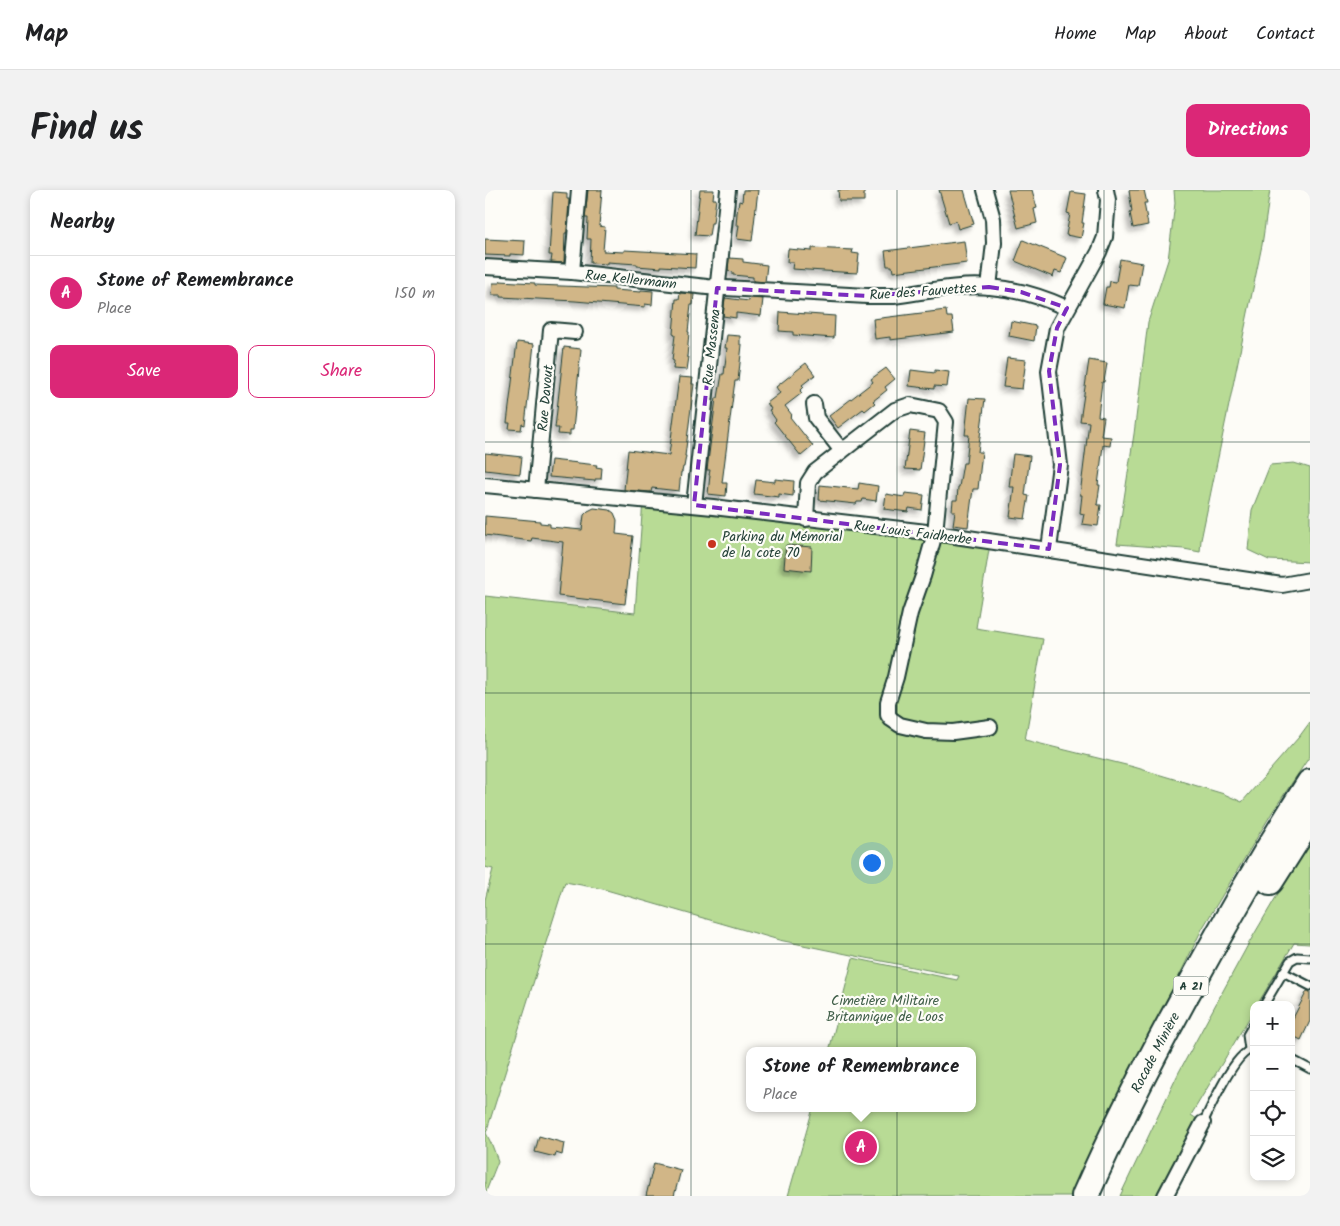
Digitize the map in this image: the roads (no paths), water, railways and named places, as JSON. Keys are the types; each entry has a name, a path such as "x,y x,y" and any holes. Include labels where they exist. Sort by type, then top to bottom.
{"highway":[{"name":"Rocade Minière","path":"1085,1196 1134,1093 1175,1014 1232,911 1310,782"},
{"name":"Rocade Minière","path":"1105,1196 1142,1115 1191,1020 1266,888 1310,818"}],"street":[{"path":"572,272 579,190"},
{"name":"Rue Massena","path":"694,505 728,190"},
{"path":"985,190 993,219 994,242 989,287"},
{"path":"1049,550 1059,465 1049,371 1057,328 1105,237 1108,200 1106,190"},
{"name":"Rue Kellermann","path":"485,266 572,272 717,288 777,291"},
{"name":"Rue des Fauvettes","path":"777,291 891,296 959,287 989,287 1021,292 1049,300 1067,308"},
{"name":"Rue Davout","path":"537,490 551,330 575,332"},
{"path":"814,404 816,418 842,451"},
{"path":"806,519 809,482 815,472 895,410 910,405 939,411 947,422 935,534 910,612 896,677 888,702 888,715 900,726 926,731 953,732 991,727"},
{"name":"Rue Louis Faidherbe","path":"485,485 694,505 935,534 1274,584 1310,580"},
{"path":"1165,1196 1203,1123"}],"lane":[{"path":"1266,1001 1290,961 1297,957 1310,958"},
{"path":"1283,972 1310,986"},
{"path":"1250,1030 1247,1035 1250,1043"},
{"path":"1203,1123 1219,1089 1239,1057 1250,1050"},
{"path":"1295,1061 1310,1069"}],"place":[{"name":"Parking du Mémorial de la cote 70","path":"712,544"},
{"name":"Stone of Remembrance","path":"861,1147"}],"park label":[{"name":"Cimetière Militaire Britannique de Loos","path":"885,1008"}]}
